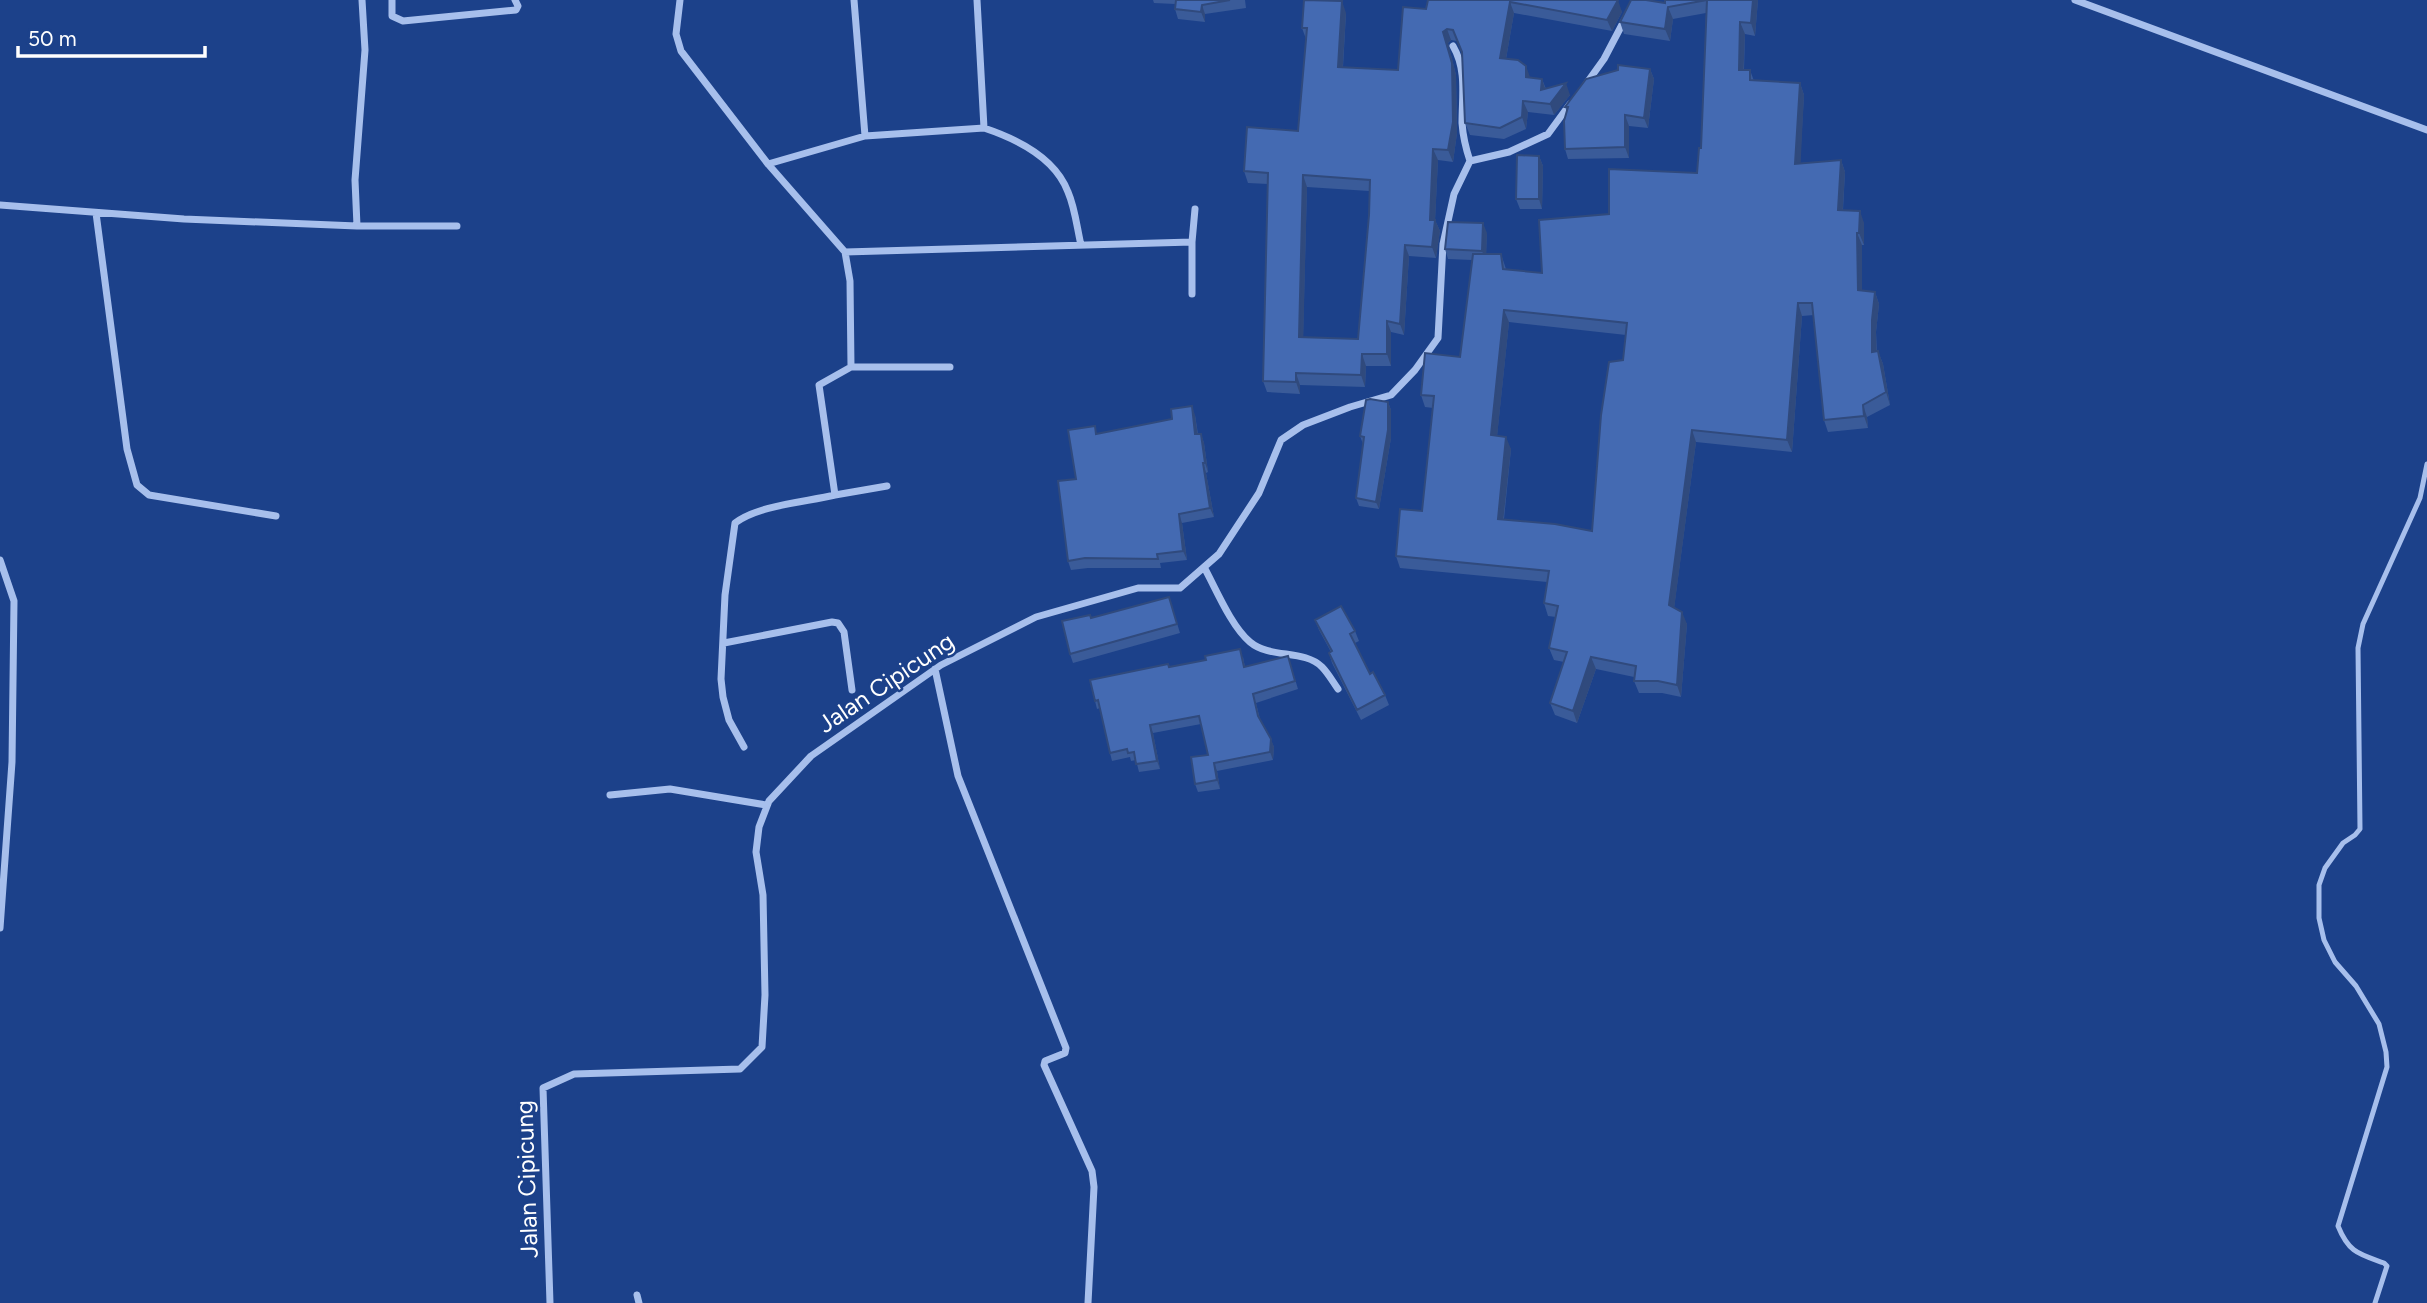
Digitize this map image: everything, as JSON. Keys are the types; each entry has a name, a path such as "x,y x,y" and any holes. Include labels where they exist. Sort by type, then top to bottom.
{"street":[{"path":"357,226 355,180 365,50 362,0"},
{"path":"392,0 392,16 402,21 516,10 518,6 515,0"},
{"path":"680,0 676,34 681,51 768,164 845,252 849,281 851,367"},
{"path":"854,0 865,136"},
{"path":"976,0 984,128"},
{"path":"2075,0 2427,130"},
{"path":"1580,91 1604,59 1629,12"},
{"path":"1453,46 1459,55 1463,74 1463,133 1470,161 1509,152 1548,134 1572,102"},
{"path":"768,164 865,136 984,128 1013,138 1056,169 1069,193 1081,245"},
{"name":"Jalan Cipicung","path":"550,1303 543,1088 574,1074 740,1069 762,1047 765,995 762,895 756,852 759,827 768,803 811,756 935,669 1036,617 1138,588 1180,588 1219,554 1259,493 1281,440 1303,425 1391,395 1415,370 1438,338 1443,244 1454,194 1470,161"},
{"path":"0,205 96,213 357,226 457,226"},
{"path":"1192,295 1195,209"},
{"path":"96,213 127,449 137,485 149,495 276,516"},
{"path":"845,252 1192,243"},
{"path":"835,495 819,385 851,367 950,367"},
{"path":"744,747 729,720 723,696 725,595 735,523 744,516 759,511 887,486"},
{"path":"0,560 14,601 12,762 0,928"},
{"path":"1204,567 1237,625 1250,642 1265,650 1309,660 1321,666 1338,690"},
{"path":"724,643 838,623 844,632 852,690"},
{"path":"935,669 958,776 1066,1048 1065,1053 1045,1061 1044,1065 1092,1171 1094,1187 1088,1303"},
{"path":"610,795 670,789 768,803"}],"lane":[{"path":"2375,1303 2386,1264 2352,1250 2344,1241 2338,1226 2387,1067 2386,1052 2379,1024 2356,986 2335,962 2324,940 2318,901 2319,885 2325,868 2343,843 2360,829 2358,648 2363,624 2420,498 2427,464"}],"building":[{"path":"1176,0 1230,0 1202,5 1201,12 1175,9"},
{"path":"1304,0 1342,1 1338,67 1398,70 1403,7 1426,9 1428,0 1618,0 1607,20 1510,2 1500,58 1518,60 1526,66 1526,77 1542,79 1541,90 1566,83 1550,104 1523,101 1522,117 1500,128 1465,123 1462,52 1453,30 1447,29 1443,32 1452,63 1453,122 1448,150 1433,149 1430,220 1435,220 1432,247 1405,245 1400,324 1387,321 1387,354 1362,354 1361,375 1296,373 1296,382 1263,381 1268,173 1244,171 1247,127 1298,131 1307,28 1302,28","holes":["1303,175 1370,180 1358,339 1299,337"]},
{"path":"1631,0 1665,3 1665,0 1707,0 1668,7 1665,29 1620,22"},
{"path":"1707,0 1753,0 1751,23 1740,22 1739,70 1750,70 1750,80 1800,83 1795,164 1841,160 1838,210 1860,211 1857,233 1858,290 1875,292 1872,352 1878,351 1886,392 1863,405 1864,416 1824,420 1812,303 1798,303 1787,440 1692,430 1669,605 1682,612 1677,685 1658,681 1634,681 1636,666 1591,657 1573,711 1550,703 1567,652 1549,648 1558,606 1544,603 1549,571 1396,556 1400,509 1422,511 1434,396 1421,395 1425,353 1460,357 1473,254 1501,254 1503,269 1542,273 1539,220 1609,214 1609,169 1697,173 1701,148","holes":["1504,310 1627,323 1623,360 1609,362 1601,415 1592,531 1555,524 1498,519 1506,437 1491,435"]},
{"path":"1618,65 1650,69 1644,118 1625,115 1625,147 1565,149 1564,121 1568,107 1565,107 1586,79 1618,70"},
{"path":"1517,155 1539,156 1539,199 1516,199"},
{"path":"1448,222 1483,223 1482,251 1445,249"},
{"path":"1366,400 1388,402 1388,430 1376,502 1356,498 1364,437 1360,436"},
{"path":"1192,406 1195,434 1201,434 1210,508 1179,514 1183,551 1157,554 1158,559 1085,558 1068,561 1058,481 1076,479 1068,430 1095,426 1096,434 1172,419 1171,409"},
{"path":"1169,597 1177,624 1070,654 1062,621 1090,615 1091,618"},
{"path":"1341,606 1355,631 1350,634 1370,674 1373,672 1385,695 1357,710 1329,653 1332,651 1315,620"},
{"path":"1240,649 1244,667 1288,656 1295,681 1253,694 1258,716 1271,739 1270,752 1214,763 1217,780 1195,784 1191,757 1208,755 1199,716 1150,725 1157,761 1136,764 1134,752 1128,753 1127,749 1110,753 1098,700 1095,701 1090,680 1168,664 1169,667 1206,660 1205,656"}]}
